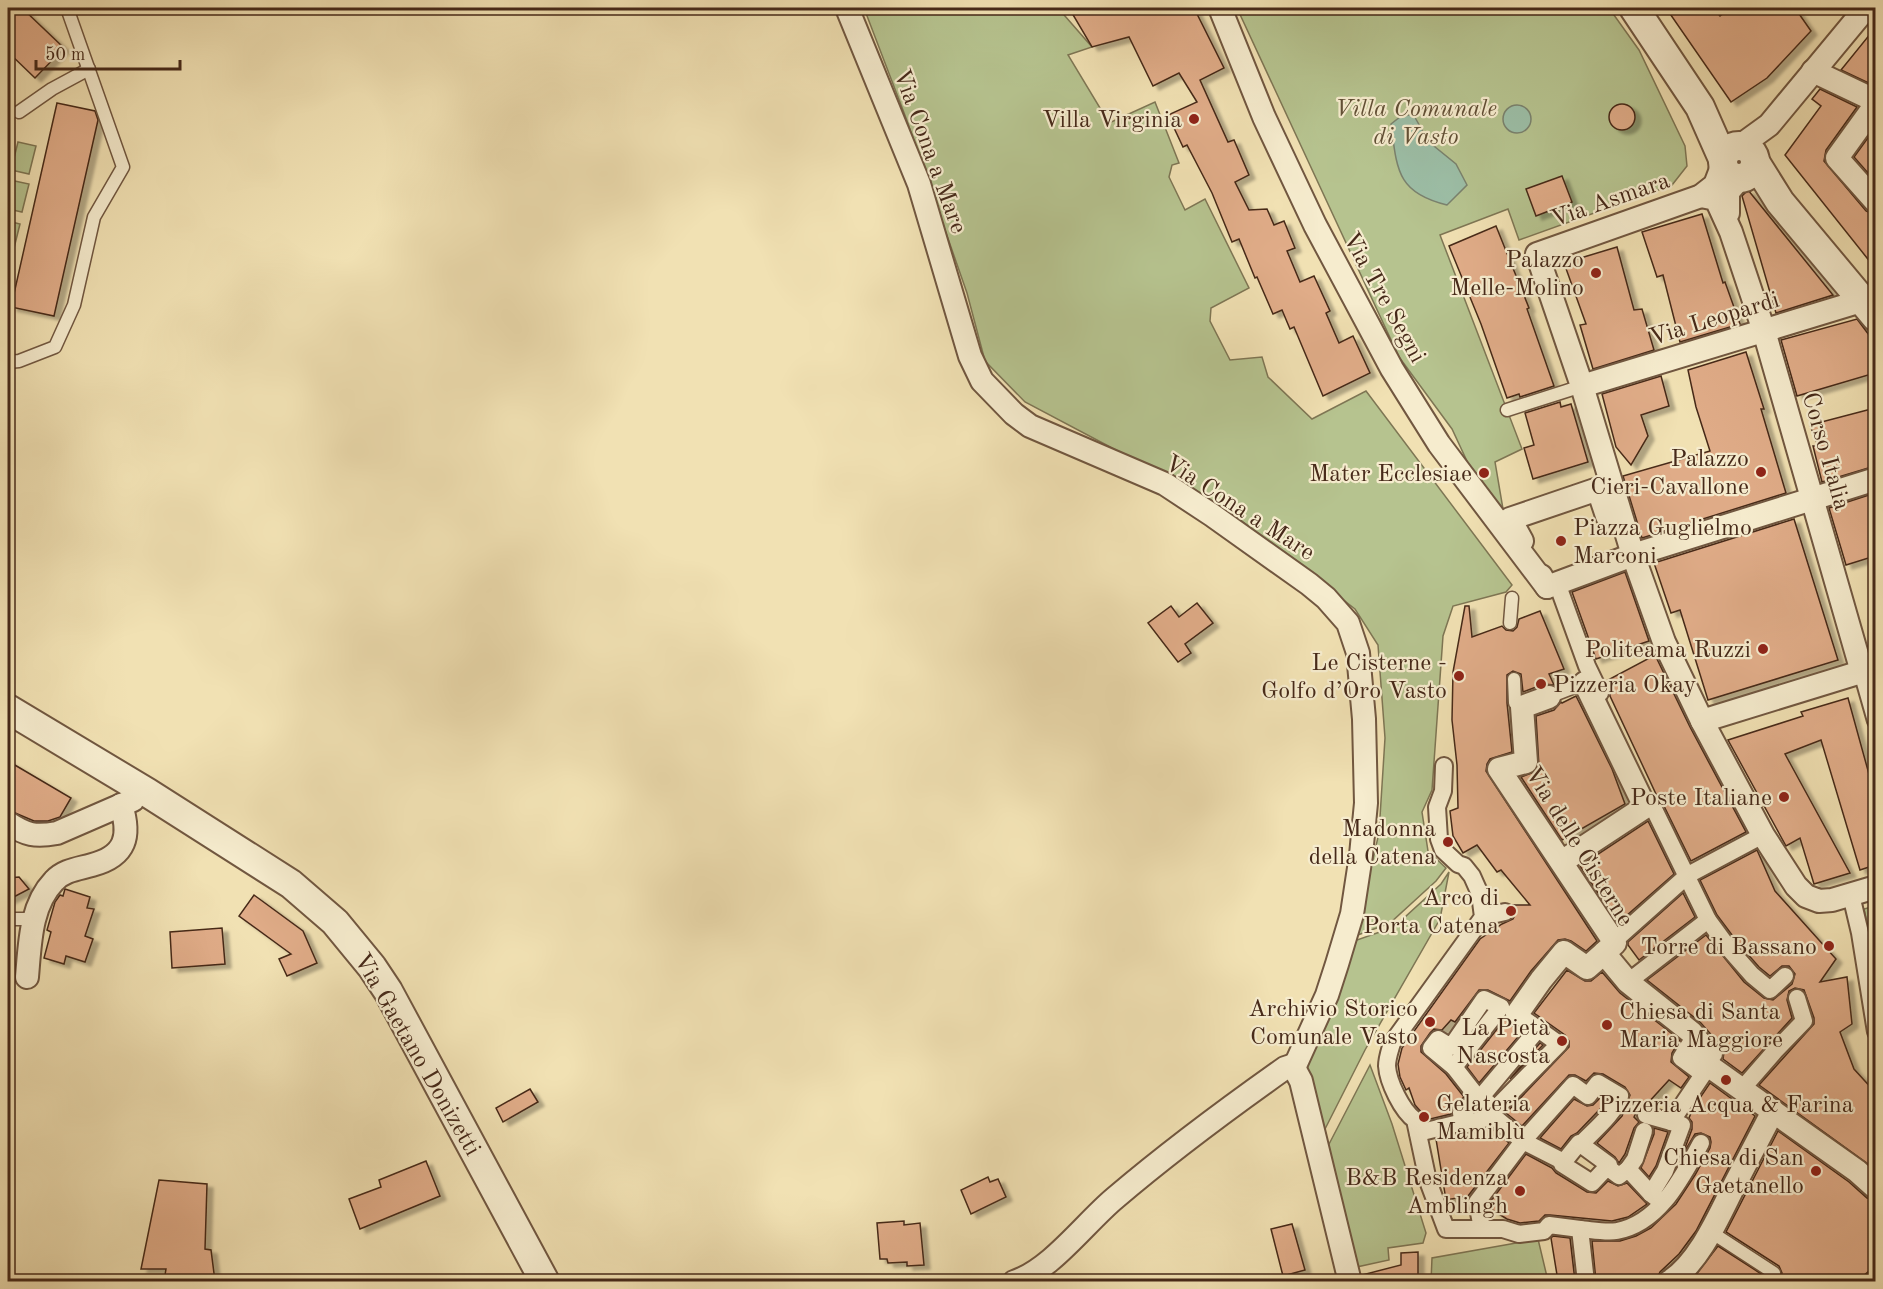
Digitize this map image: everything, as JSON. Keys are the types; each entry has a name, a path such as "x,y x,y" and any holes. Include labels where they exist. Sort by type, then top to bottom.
{"street":[{"name":"Via Cona a Mare","path":"847,8 919,184 961,330 982,381 1014,414 1030,426 1165,484 1212,515 1309,584 1326,598 1348,623 1358,653 1364,719 1366,803 1361,855 1352,914 1340,954 1327,995 1294,1068"},
{"name":"Via Tre Segni","path":"1220,8 1264,117 1314,225 1392,369 1439,444 1552,585"},
{"path":"1634,8 1700,107 1748,169 1868,309"},
{"path":"1724,208 1728,192 1748,169 1769,125 1866,8"},
{"path":"1813,71 1875,102 1837,158 1875,198"},
{"path":"1701,196 1715,185 1748,169"},
{"path":"1701,196 1716,199 1724,208"},
{"name":"Via Asmara","path":"1582,386 1537,254 1701,196"},
{"name":"Corso Italia","path":"1724,208 1764,331 1813,499 1869,670 1875,721"},
{"name":"Via Leopardi","path":"1582,386 1764,331 1868,309"},
{"path":"1582,386 1626,557"},
{"path":"1552,585 1626,557 1875,479"},
{"path":"1648,805 1552,585 1510,519 1598,489 1664,642 1702,721 1763,835 1796,886 1806,896 1819,901 1875,888"},
{"path":"1702,721 1869,670"},
{"path":"1585,683 1648,805 1688,875 1708,920 1752,975 1770,990 1785,976"},
{"path":"1522,707 1549,697"},
{"name":"Via delle Cisterne","path":"1522,707 1526,762 1499,769 1563,861 1628,982 1692,1033 1708,1064"},
{"name":"Via Gaetano Donizetti","path":"8,709 148,793 291,884 336,922 357,947 387,991 545,1281"},
{"path":"1444,766 1443,791 1437,807 1439,839 1443,850 1458,864 1464,866 1472,876 1480,894 1483,917"},
{"path":"8,823 31,836 45,836 57,833 148,793"},
{"path":"27,977 34,919 45,892 62,874 107,860 121,847 126,837 127,823 121,805"},
{"path":"1563,861 1648,805"},
{"path":"1454,1066 1541,980 1564,952 1587,968 1688,875 1763,835"},
{"path":"1851,895 1860,933 1875,1032"},
{"path":"1505,912 1483,917 1392,1043 1387,1063 1388,1075 1406,1113 1415,1120 1428,1181 1446,1229 1503,1229 1520,1234 1544,1231 1549,1225 1616,1231 1641,1221 1657,1199 1685,1171 1701,1143"},
{"path":"1628,982 1708,920"},
{"path":"1742,1089 1804,1021 1797,999"},
{"path":"1538,1029 1480,1098 1461,1113 1463,1125 1494,1113 1559,1044 1538,1029 1501,1006 1483,1000 1451,1047 1438,1039 1431,1048 1454,1066 1480,1098 1494,1113 1523,1141 1564,1162"},
{"path":"1657,1199 1676,1124 1708,1064 1857,1171 1875,1188"},
{"path":"1014,1281 1028,1277 1042,1266 1113,1199 1192,1135 1291,1066 1301,1081 1350,1281"},
{"path":"1482,1229 1477,1203 1523,1141 1574,1085 1588,1096 1598,1083 1620,1096 1618,1103 1562,1164 1592,1183 1607,1167"},
{"path":"1669,1281 1675,1278 1691,1260 1711,1232 1773,1111"},
{"path":"1418,1133 1463,1122"},
{"path":"1581,1144 1609,1165 1607,1167 1619,1176 1635,1159 1645,1123 1676,1124"},
{"path":"1628,1169 1657,1199"},
{"path":"1581,1229 1587,1281"}],"lane":[{"path":"8,362 19,362 55,347 74,304 94,217 123,167 67,8"},
{"path":"19,112 52,89 89,69"},
{"path":"1507,410 1582,386"},
{"path":"1510,622 1512,598"},
{"path":"1514,679 1515,702 1522,707"},
{"path":"1549,697 1585,683"},
{"path":"8,919 34,919"},
{"path":"1711,1232 1774,1273 1768,1281"}],"green space":[{"path":"864,8 1058,8 1092,47 1068,55 1109,123 1155,102 1179,163 1172,165 1169,177 1185,210 1205,199 1249,288 1211,308 1210,321 1230,360 1262,357 1268,377 1312,419 1366,391 1512,585 1506,592 1453,606 1443,636 1432,790 1422,812 1428,851 1446,868 1436,881 1390,923 1355,936 1379,833 1385,738 1378,645 1355,609 1240,520 1131,458 1025,402 985,361 967,293 906,118"},
{"name":"Villa Comunale di Vasto","path":"1237,8 1609,8 1639,50 1685,146 1687,166 1672,185 1519,240 1508,209 1440,235 1522,449 1495,462 1503,509 1473,474 1452,429 1399,357"},
{"path":"18,142 36,146 29,174 11,170"},
{"path":"10,180 29,184 22,212 8,209"},
{"path":"8,221 20,224 13,252 8,251"},
{"path":"1449,872 1440,919 1365,1050 1323,1133 1304,1063 1354,941 1394,927 1441,884"},
{"path":"1875,906 1876,962 1864,909"},
{"path":"1370,1065 1392,1124 1426,1233 1423,1243 1388,1248 1389,1260 1352,1268 1327,1148"},
{"path":"1538,1239 1548,1281 1431,1282 1432,1258"}],"shaded area":[{"path":"1517,105 1527,109 1531,119 1527,129 1517,133 1507,129 1503,119 1507,109"},
{"path":"1413,114 1429,142 1456,164 1467,185 1447,205 1418,194 1402,177 1398,167 1391,124 1400,117"}],"building":[{"path":"8,8 22,8 64,48 35,78 8,52"},
{"path":"1069,8 1158,8 1162,13 1172,8 1194,8 1224,68 1200,80 1228,142 1234,140 1249,175 1235,182 1249,210 1267,209 1274,225 1284,221 1295,248 1287,251 1300,282 1314,276 1330,311 1326,313 1339,343 1353,336 1370,373 1323,396 1294,327 1290,329 1282,310 1273,314 1239,239 1232,242 1212,193 1187,145 1183,147 1168,115 1197,102 1179,73 1153,86 1129,37 1092,47"},
{"path":"1666,8 1713,8 1720,16 1730,8 1795,8 1811,31 1767,78 1731,102"},
{"path":"1875,28 1875,86 1841,70"},
{"path":"1820,89 1857,107 1826,150 1824,161 1866,211 1875,215 1875,268 1785,155 1821,106 1812,99"},
{"path":"57,103 95,111 98,120 54,316 11,307"},
{"path":"1622,104 1631,108 1635,117 1631,126 1622,130 1613,126 1609,117 1613,108"},
{"path":"1875,128 1875,181 1854,157"},
{"path":"1562,176 1572,202 1536,216 1526,189"},
{"path":"1748,190 1833,295 1776,313 1742,196"},
{"path":"1702,214 1723,283 1725,282 1740,324 1680,342 1663,275 1657,277 1642,232"},
{"path":"1496,226 1529,308 1527,309 1554,386 1520,397 1519,394 1507,398 1481,324 1449,246"},
{"path":"1617,247 1634,310 1642,309 1654,350 1593,369 1580,325 1586,324 1564,263"},
{"path":"1857,319 1875,343 1875,373 1797,396 1781,340"},
{"path":"1746,352 1786,493 1642,538 1623,476 1710,451 1696,407 1688,370"},
{"path":"1661,376 1669,406 1641,415 1648,436 1631,465 1616,447 1602,394"},
{"path":"1560,402 1561,407 1571,404 1588,462 1533,479 1524,448 1534,445 1525,413"},
{"path":"1875,408 1875,466 1822,482 1813,446 1818,446 1810,425"},
{"path":"1875,493 1875,556 1846,565 1829,508"},
{"path":"1794,519 1838,660 1708,700 1680,610 1671,613 1654,563"},
{"path":"1625,572 1649,641 1596,659 1572,592"},
{"path":"1197,603 1213,623 1185,644 1191,653 1178,662 1148,623 1171,606 1179,617"},
{"path":"1465,606 1469,606 1472,637 1502,626 1506,630 1513,631 1519,619 1540,611 1564,669 1549,674 1554,685 1544,684 1523,692 1521,674 1513,671 1507,675 1507,703 1512,752 1490,759 1486,771 1597,941 1586,951 1571,941 1558,940 1531,971 1510,1001 1488,990 1479,990 1455,1022 1451,1020 1442,1030 1434,1029 1430,1033 1421,1046 1421,1052 1446,1074 1464,1097 1454,1105 1451,1114 1426,1120 1415,1105 1409,1088 1406,1090 1400,1077 1398,1064 1402,1048 1480,939 1513,919 1515,915 1513,905 1530,905 1501,870 1497,872 1477,845 1463,853 1453,836 1450,811 1458,808 1457,765 1452,720 1453,672"},
{"path":"1655,655 1746,832 1691,861 1656,794 1610,696 1610,689 1606,681"},
{"path":"1576,696 1612,769 1625,804 1562,840 1521,777 1534,772 1539,767 1536,716 1554,710 1561,702"},
{"path":"1848,698 1875,796 1875,865 1860,870 1821,740 1785,754 1850,873 1814,884 1800,838 1786,846 1728,740 1803,716 1801,712"},
{"path":"8,761 71,798 60,817 48,821 34,821 8,810"},
{"path":"1648,821 1674,874 1618,923 1580,866"},
{"path":"1757,850 1775,891 1836,959 1820,982 1847,977 1852,1024 1840,1032 1854,1069 1875,1092 1875,1169 1759,1085 1814,1024 1804,990 1795,988 1789,991 1787,1000 1792,1018 1742,1073 1723,1059 1722,1047 1700,1022 1647,980 1706,935 1744,982 1764,998 1773,1000 1792,984 1795,974 1789,966 1782,966 1770,976 1759,967 1717,915 1700,880"},
{"path":"19,877 29,889 8,900 8,878"},
{"path":"65,889 90,897 87,908 94,909 85,936 93,939 85,962 66,956 64,964 44,958 51,932 47,930 55,902 60,895 63,896"},
{"path":"1683,893 1695,917 1639,960 1628,942"},
{"path":"254,895 303,931 317,963 287,976 279,959 291,954 239,916"},
{"path":"222,928 225,964 172,968 170,932"},
{"name":"Chiesa di Santa Maria Maggiore","path":"1567,970 1585,981 1591,981 1602,972 1620,993 1680,1040 1672,1053 1671,1062 1689,1077 1681,1088 1669,1080 1646,1105 1638,1108 1634,1117 1639,1122 1634,1128 1625,1154 1619,1163 1597,1143 1622,1116 1630,1095 1625,1087 1603,1074 1594,1073 1586,1081 1575,1075 1569,1075 1522,1126 1506,1113 1569,1047 1569,1041 1565,1035 1534,1013"},
{"path":"1505,1019 1510,1025 1523,1031 1479,1083 1467,1067"},
{"path":"1540,1043 1543,1045 1510,1079"},
{"path":"1710,1083 1755,1116 1696,1231 1679,1254 1660,1272 1656,1281 1596,1281 1592,1241 1620,1241 1651,1228 1676,1204 1695,1175 1710,1148 1710,1137 1701,1133 1695,1134 1682,1156 1692,1129 1692,1122 1689,1118"},
{"path":"530,1089 538,1102 503,1122 496,1108"},
{"path":"1601,1097 1607,1100 1561,1149 1540,1138 1574,1099 1587,1106 1593,1105"},
{"path":"1491,1128 1509,1143 1468,1196 1446,1200 1436,1139 1458,1134 1466,1135"},
{"path":"1654,1128 1668,1132 1656,1166 1649,1177 1641,1168 1654,1134"},
{"path":"1778,1131 1849,1182 1867,1198 1875,1201 1875,1266 1857,1281 1778,1281 1782,1273 1779,1266 1726,1232"},
{"path":"1526,1154 1552,1168 1556,1173 1587,1192 1596,1193 1608,1181 1618,1186 1627,1183 1647,1204 1628,1217 1612,1221 1550,1215 1545,1215 1539,1221 1520,1223 1507,1219 1489,1208 1488,1205"},
{"path":"426,1161 440,1196 360,1229 349,1199 381,1187 379,1180"},
{"path":"988,1177 990,1182 998,1179 1006,1197 971,1214 961,1190"},
{"path":"159,1180 207,1184 205,1249 211,1250 215,1281 164,1281 166,1269 141,1269"},
{"path":"904,1221 904,1225 920,1223 924,1265 907,1266 907,1262 888,1263 887,1259 880,1259 877,1223"},
{"path":"1292,1224 1305,1270 1283,1276 1271,1229"},
{"path":"1553,1236 1570,1238 1575,1281 1558,1281 1551,1238"},
{"path":"1718,1246 1763,1275 1760,1281 1691,1281"},
{"path":"1418,1252 1418,1281 1363,1281 1362,1275 1401,1265 1401,1253"}],"place":[{"name":"Villa Virginia","path":"1194,119"},
{"name":"Palazzo Melle-Molino","path":"1596,273"},
{"name":"Palazzo Cieri-Cavallone","path":"1761,472"},
{"name":"Mater Ecclesiae","path":"1484,473"},
{"name":"Piazza Guglielmo Marconi","path":"1561,541"},
{"name":"Politeama Ruzzi","path":"1763,649"},
{"name":"Le Cisterne - Golfo d’Oro Vasto","path":"1459,676"},
{"name":"Pizzeria Okay","path":"1541,684"},
{"name":"Poste Italiane","path":"1784,797"},
{"name":"Madonna della Catena","path":"1448,842"},
{"name":"Arco di Porta Catena","path":"1511,911"},
{"name":"Torre di Bassano","path":"1829,946"},
{"name":"Archivio Storico Comunale Vasto","path":"1430,1022"},
{"name":"Chiesa di Santa Maria Maggiore","path":"1607,1025"},
{"name":"La Pietà Nascosta","path":"1562,1041"},
{"name":"Pizzeria Acqua & Farina","path":"1726,1080"},
{"name":"Gelateria Mamiblù","path":"1424,1117"},
{"name":"Chiesa di San Gaetanello","path":"1816,1171"},
{"name":"B&B Residenza Amblingh","path":"1520,1191"}]}
